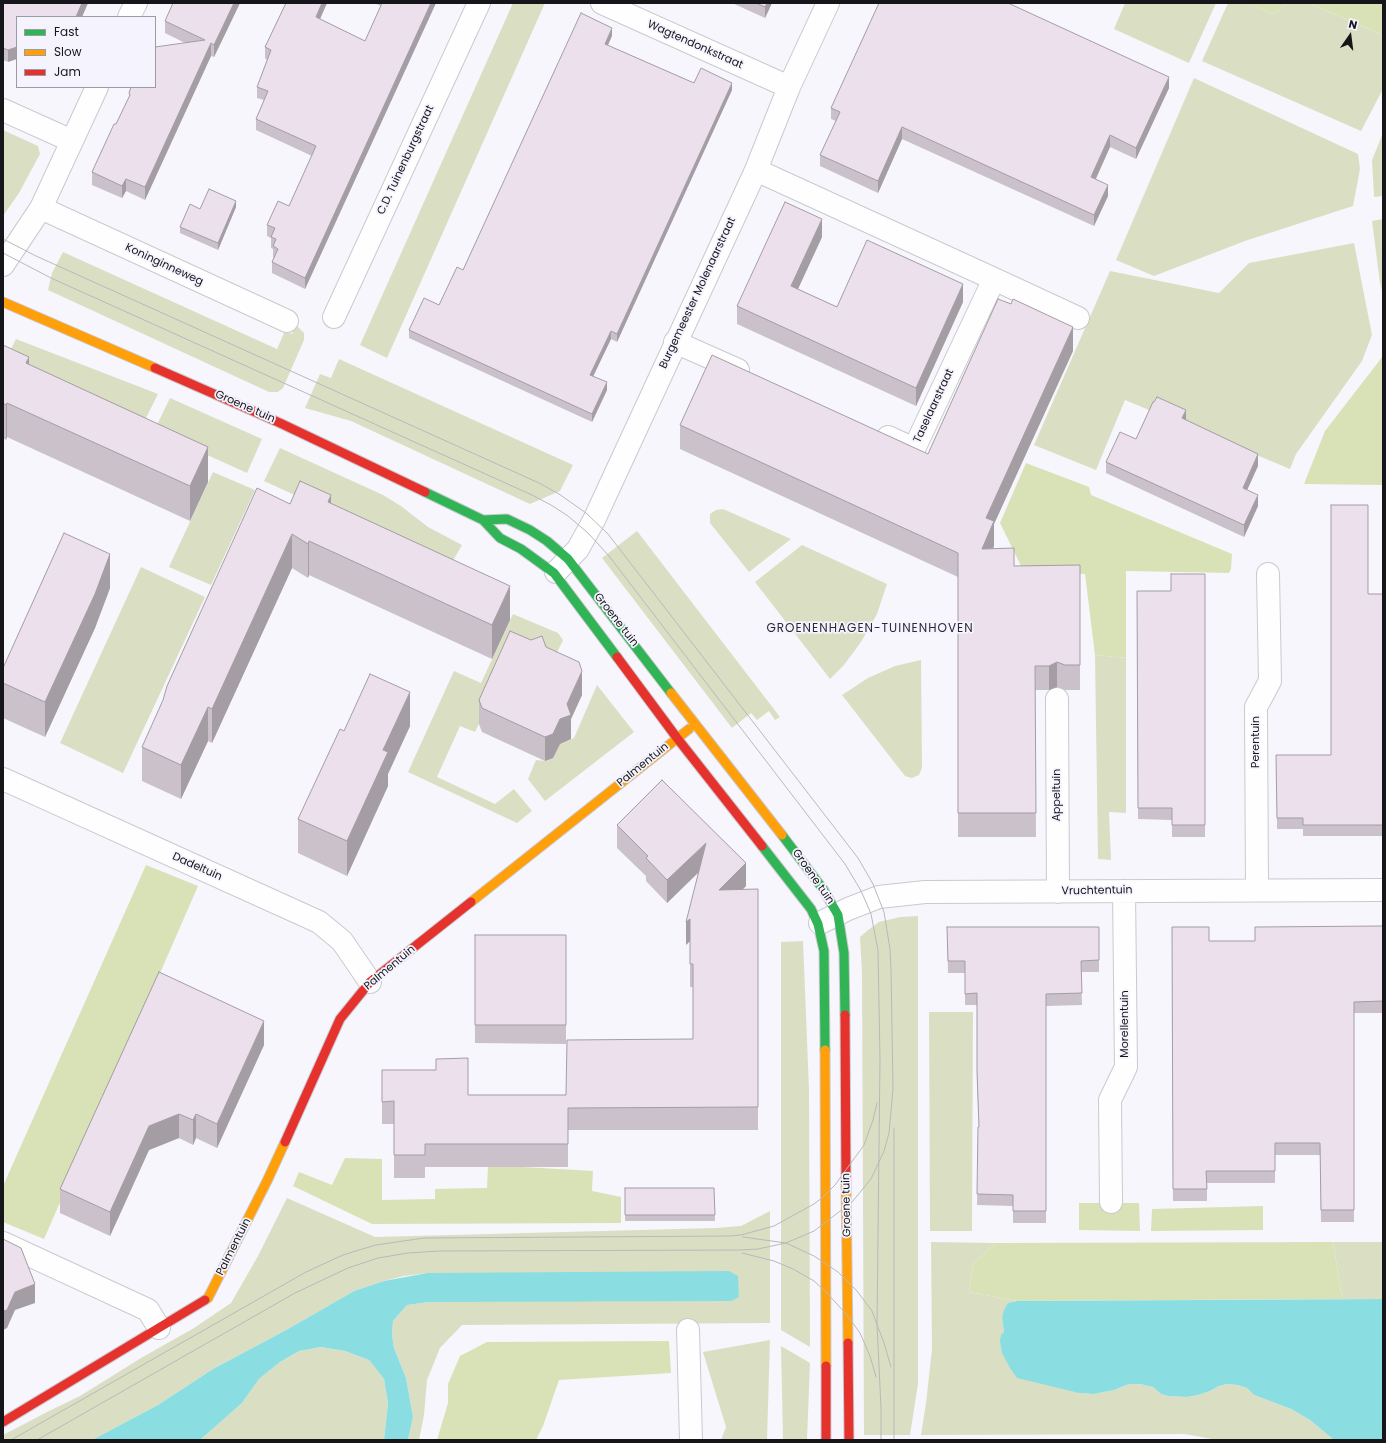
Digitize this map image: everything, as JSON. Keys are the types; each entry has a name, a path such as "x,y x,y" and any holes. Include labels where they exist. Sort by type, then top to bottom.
{"street":[{"path":"130,16 136,3"},
{"name":"C.D. Tuinenburgstraat","path":"334,317 479,3"},
{"name":"Wagtendonkstraat","path":"602,3 789,87"},
{"name":"Burgemeester Molenaarstraat","path":"561,566 578,549 594,520 675,342 756,170 789,87 828,3"},
{"path":"3,265 41,208 97,88"},
{"path":"3,110 72,141"},
{"path":"756,170 1078,318"},
{"name":"Koninginneweg","path":"41,208 287,321"},
{"name":"Taselaarstraat","path":"871,429 914,448 994,279"},
{"name":"Groene tuin","path":"3,302 280,423 483,520 500,538 521,549 561,566 695,724 809,870 823,889 838,915 844,953 849,1440"},
{"path":"675,342 755,377"},
{"name":"Groene tuin","path":"483,520 507,519 530,530 547,541 561,566 678,738 796,888 811,909 818,924 824,951 826,1132 826,1440"},
{"name":"Perentuin","path":"1257,890 1256,707 1270,681 1268,574"},
{"name":"Appeltuin","path":"1057,699 1058,892"},
{"name":"Palmentuin","path":"3,1422 208,1298 267,1181 340,1019 370,982 534,851 560,833 695,724"},
{"name":"Dadeltuin","path":"3,779 319,922 342,941 370,982"},
{"name":"Vruchtentuin","path":"818,924 879,897 925,892 1383,890"},
{"name":"Morellentuin","path":"1111,1202 1110,1100 1126,1067 1124,891"},
{"path":"3,1242 148,1310 159,1328"},
{"path":"688,1330 691,1440"}],"green space":[{"path":"513,3 545,3 387,358 360,345"},
{"path":"1125,3 1216,3 1189,63 1114,29"},
{"path":"1228,3 1248,3 1273,14 1288,3 1309,3 1383,35 1383,89 1361,131 1202,61"},
{"path":"1248,3 1288,3 1273,14"},
{"path":"1309,3 1383,3 1383,35"},
{"path":"1194,78 1358,154 1360,169 1353,206 1245,241 1154,276 1116,260"},
{"path":"3,130 38,146 40,154 19,193 3,216"},
{"path":"1383,133 1383,196 1374,197 1372,160"},
{"path":"1383,219 1383,295 1380,283 1372,221"},
{"path":"1354,243 1372,335 1362,361 1296,454 1290,469 1125,400 1096,470 1034,445 1110,271 1219,293 1249,263"},
{"path":"63,252 277,349 285,331 292,334 295,326 297,326 304,333 304,340 283,388 278,392 269,392 48,290 52,273"},
{"path":"16,339 158,394 142,426 4,363"},
{"path":"1383,356 1383,485 1304,484 1325,431"},
{"path":"339,359 573,465 560,491 530,504 351,421 305,408 320,374 331,378"},
{"path":"170,398 262,439 247,473 154,431"},
{"path":"280,448 383,495 401,506 428,527 462,545 450,566 264,481"},
{"path":"1026,463 1089,487 1091,495 1232,554 1231,569 1229,573 1126,571 1126,658 1095,655 1085,574 1024,572 1000,523"},
{"path":"213,472 255,490 211,585 169,567"},
{"path":"723,509 791,539 749,572 710,523 710,514 716,510"},
{"path":"637,531 780,717 775,720 769,711 757,720 751,713 732,728 602,558"},
{"path":"802,545 887,584 877,614 861,642 844,665 830,679 755,582"},
{"path":"141,567 205,597 123,773 60,743"},
{"path":"513,614 558,633 563,640 552,663 479,724 475,732 460,726 437,777 495,804 514,789 532,811 517,823 408,772 454,671 481,683"},
{"path":"1095,655 1126,658 1126,813 1109,812 1111,860 1098,859"},
{"path":"921,660 922,768 919,775 912,778 905,776 842,695 868,678 895,666"},
{"path":"597,685 634,732 545,801 528,779 536,760 545,761 553,758 560,744 574,738"},
{"path":"146,865 198,886 44,1239 3,1222 3,1186"},
{"path":"918,916 918,1384 910,1435 864,1435 862,973 860,937 879,922 900,917"},
{"path":"803,941 809,1089 810,1347 781,1330 781,942"},
{"path":"929,1012 973,1012 972,1231 930,1231"},
{"path":"345,1158 382,1159 382,1200 435,1199 435,1189 487,1188 488,1165 593,1171 592,1191 621,1197 621,1223 372,1224 293,1186 299,1172 332,1185"},
{"path":"287,1198 375,1237 716,1228 741,1226 770,1211 770,1323 462,1325 440,1348 427,1380 424,1415 419,1440 408,1440 413,1417 406,1378 394,1348 392,1335 393,1321 407,1305 429,1302 427,1273 404,1276 354,1291 288,1329 213,1369 158,1405 92,1440 3,1440 3,1435 80,1396 141,1358 194,1328 231,1303 258,1256"},
{"path":"1079,1203 1139,1203 1140,1231 1079,1230"},
{"path":"1263,1206 1263,1230 1151,1231 1152,1209"},
{"path":"931,1242 996,1243 973,1264 969,1292 1017,1301 1008,1303 1002,1317 1004,1332 1079,1393 1094,1394 1114,1390 1129,1384 1140,1384 1153,1387 1161,1394 1168,1396 1187,1397 1198,1395 1227,1384 1238,1385 1247,1388 1254,1395 1291,1409 1310,1420 1334,1440 1217,1440 1185,1434 921,1435 932,1349"},
{"path":"1333,1242 1383,1242 1383,1299 1342,1299"},
{"path":"1333,1242 1342,1299 1017,1301 969,1292 973,1264 996,1243"},
{"path":"770,1340 767,1440 721,1440 726,1427 703,1352"},
{"path":"669,1341 671,1373 559,1380 543,1426 536,1440 437,1440 448,1403 448,1384 460,1356 487,1342"},
{"path":"781,1346 810,1363 807,1440 783,1440"},
{"path":"321,1347 345,1351 369,1360 384,1379 388,1403 384,1440 200,1440 242,1403 259,1379 280,1362 299,1351"}],"water":[{"path":"729,1271 738,1276 739,1297 731,1301 429,1302 407,1305 393,1321 392,1335 394,1348 406,1378 413,1417 408,1440 384,1440 388,1403 384,1379 369,1360 345,1351 321,1347 299,1351 280,1362 259,1379 242,1403 200,1440 92,1440 158,1405 213,1369 288,1329 354,1291 384,1281 427,1273"},
{"path":"1383,1299 1383,1438 1380,1440 1334,1440 1310,1420 1291,1409 1254,1395 1247,1388 1238,1385 1227,1384 1198,1395 1187,1397 1168,1396 1161,1394 1153,1387 1140,1384 1129,1384 1114,1390 1094,1394 1079,1393 1017,1378 1002,1353 1000,1341 1001,1335 1004,1332 1002,1317 1004,1310 1008,1303 1017,1301"}],"building":[{"path":"3,3 82,3 76,16 16,16 16,47 8,50 3,48"},
{"path":"173,3 234,3 214,45 211,43 145,187 126,179 122,186 92,172 114,124 116,124 130,95 131,88 156,88 156,47 205,40 165,21"},
{"path":"286,3 322,3 316,17 365,41 382,3 431,3 305,278 272,262 278,249 273,246 276,239 271,237 275,228 267,225 278,201 289,206 316,146 256,119 268,91 257,87 271,50 265,47"},
{"path":"756,3 767,3 765,7"},
{"path":"879,3 1008,3 1169,77 1136,148 1110,135 1091,177 1108,185 1094,215 902,127 878,181 820,155 840,112 831,108"},
{"path":"581,13 612,28 605,44 694,83 701,68 732,83 617,334 611,331 590,375 607,382 592,414 409,330 424,298 439,305 457,267 463,270"},
{"path":"209,189 236,201 218,243 180,227 190,204 200,209"},
{"path":"785,202 822,219 791,286 837,307 867,240 963,284 916,388 737,306"},
{"path":"998,299 1011,304 1013,299 1073,327 986,518 994,521 982,549 1014,548 1014,566 1080,565 1080,665 1065,665 1057,662 1049,666 1035,666 1036,813 958,813 958,553 680,425 712,355 928,454"},
{"path":"3,345 29,357 26,363 208,447 190,486 7,403 6,405 3,403"},
{"path":"1157,397 1186,410 1182,418 1258,454 1243,488 1258,495 1244,525 1106,462 1120,432 1136,439 1153,402"},
{"path":"300,481 331,495 328,502 510,586 492,625 309,541 308,544 292,534 212,709 208,707 181,765 142,747 163,700 167,686 257,488 290,504"},
{"path":"1331,505 1368,505 1368,594 1383,594 1383,825 1303,825 1303,818 1277,818 1276,755 1331,755"},
{"path":"64,533 110,554 95,594 45,702 3,683 3,668"},
{"path":"1171,574 1205,574 1205,825 1172,825 1172,808 1138,808 1137,591 1171,591"},
{"path":"510,631 531,640 542,636 546,647 579,662 582,671 567,704 571,715 560,719 553,734 545,737 482,708 479,700"},
{"path":"370,674 410,692 383,750 388,752 347,841 298,819 340,729 344,731"},
{"path":"662,780 746,863 719,890 758,889 758,1107 568,1108 568,1144 425,1144 425,1155 394,1155 394,1101 382,1102 382,1070 436,1070 436,1059 468,1058 468,1095 566,1095 567,1040 693,1039 693,964 690,964 690,919 686,922 706,843 667,880 646,858 648,856 617,825"},
{"path":"1383,926 1383,1001 1354,1002 1354,1210 1321,1210 1320,1143 1275,1143 1275,1171 1206,1171 1207,1189 1173,1189 1172,927 1209,927 1209,941 1255,941 1255,927"},
{"path":"947,927 1099,927 1099,960 1081,961 1082,993 1046,994 1046,1211 1013,1211 1013,1195 977,1194 979,1127 977,993 965,994 965,961 948,961"},
{"path":"475,935 566,935 566,1025 475,1025"},
{"path":"159,972 264,1021 217,1124 196,1114 193,1120 179,1114 149,1126 110,1212 60,1189"},
{"path":"625,1188 714,1188 715,1215 625,1215"},
{"path":"3,1239 21,1248 35,1284 15,1292 7,1310 3,1311"}],"tram line":[{"path":"3,239 36,256 539,483 559,494 586,513 608,534 858,858 873,884 884,912 890,949 891,969 893,1089 889,1133 884,1151 871,1179 852,1202 814,1231 786,1243 758,1249 439,1251 408,1253 378,1258 348,1268 295,1293 37,1440"},
{"path":"3,253 51,278 532,495 568,516 588,533 609,556 845,864 860,889 871,914 878,950 880,1059 877,1324 881,1440"},
{"path":"11,1440 306,1272 343,1255 376,1245 424,1238 730,1236 741,1235 774,1226 814,1204 835,1185 864,1145 873,1120 877,1103"},
{"path":"894,1128 894,1440"},
{"path":"743,1237 786,1243 814,1256 838,1272 857,1291 872,1311 891,1367"},
{"path":"742,1253 774,1261 793,1269 814,1281 826,1292 847,1315 860,1333 870,1356 876,1377"}],"traffic: fast":[{"path":"425,492 483,520 500,538 521,549 554,573 617,657"},
{"path":"483,520 507,519 530,530 547,541 568,559 671,693"},
{"path":"782,835 823,889 838,915 844,953 845,1015"},
{"path":"762,846 811,909 818,924 824,951 825,1050"}],"traffic: slow":[{"path":"3,302 155,368"},
{"path":"671,693 782,835"},
{"path":"471,902 689,729"},
{"path":"825,1050 826,1366"},
{"path":"205,1300 208,1298 285,1142"},
{"path":"846,1183 848,1343"}],"traffic: jam":[{"path":"155,368 280,423 425,492"},
{"path":"617,657 677,738 762,846"},
{"path":"285,1142 340,1019 370,982 471,902"},
{"path":"845,1015 846,1183"},
{"path":"3,1422 205,1300"},
{"path":"848,1343 849,1440"},
{"path":"826,1366 826,1440"}],"district":[{"name":"GROENENHAGEN-TUINENHOVEN","path":"870,629"}]}
